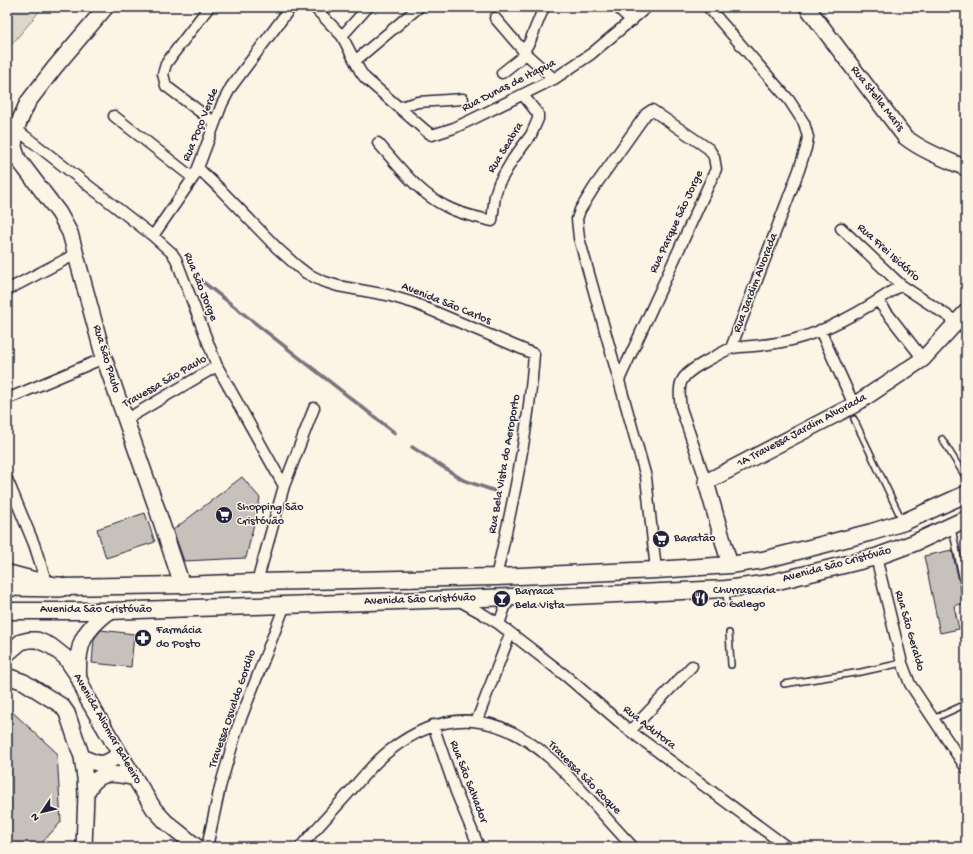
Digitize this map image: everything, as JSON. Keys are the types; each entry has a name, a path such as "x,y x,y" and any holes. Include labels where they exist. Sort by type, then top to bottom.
{"highway":[{"path":"7,586 46,584"}],"main road":[{"name":"Avenida São Cristóvão","path":"7,573 46,584 182,585 496,577 656,570 730,565 790,554 872,532 904,522 966,494"},
{"name":"Avenida São Cristóvão","path":"7,611 109,611 512,597 727,595 770,583 876,558 914,543 966,519"},
{"path":"78,676 78,663 84,637 90,628 109,611"}],"street":[{"path":"12,137 28,102 55,67 106,7"},
{"path":"209,7 166,64 163,74 166,86 215,123"},
{"name":"Rua Poço Verde","path":"153,236 193,178 222,104 231,87 291,7"},
{"path":"314,7 342,36 360,71 371,84 400,107 418,102 463,99"},
{"path":"342,36 368,7"},
{"path":"355,61 419,7"},
{"path":"502,73 525,53 544,7"},
{"path":"617,7 632,21"},
{"name":"Rua Dunas de Itapua","path":"400,107 430,134 435,134 454,128 554,79 591,54 647,7"},
{"name":"Rua Jardim Alvorada","path":"708,7 789,100 804,123 808,138 799,170 730,348 685,375 680,389 681,408 706,482 730,565"},
{"name":"Rua Stella Maris","path":"807,7 905,137 929,151 966,168"},
{"path":"495,18 525,53 554,79"},
{"name":"Rua Seabra","path":"378,143 415,184 431,198 445,207 492,221 495,195 499,183 531,135 538,119 538,114 523,95"},
{"name":"Rua Parque São Jorge","path":"619,380 716,169 714,157 709,149 652,110 646,114 595,186 580,210 577,219 579,238 646,477 656,570"},
{"path":"114,116 193,178"},
{"name":"Rua São Jorge","path":"12,137 153,236 176,259 217,366 284,486"},
{"name":"Rua São Paulo","path":"12,137 15,154 59,213 67,226 73,241 104,358 182,585"},
{"name":"Avenida São Carlos","path":"198,168 229,197 282,253 306,273 338,286 387,295 414,303 534,354"},
{"name":"Rua Frei Isidório","path":"841,228 901,285 962,317"},
{"path":"7,290 76,254"},
{"path":"730,348 792,340 820,330 878,301 901,285"},
{"path":"878,301 923,359"},
{"name":"1A Travessa Jardim Alvorada","path":"706,482 854,412 923,359 962,317"},
{"path":"820,330 854,412"},
{"name":"Rua Bela Vista do Aeroporto","path":"496,577 515,492 529,406 534,354"},
{"path":"7,399 104,358"},
{"name":"Travessa São Paulo","path":"125,420 217,366"},
{"path":"257,582 284,486 314,408"},
{"path":"7,479 34,544 46,584"},
{"name":"Rua São Geraldo","path":"876,558 902,663 910,684 966,768"},
{"path":"499,624 505,607 512,597"},
{"name":"Rua Adutora","path":"456,599 499,624 566,676 630,731 787,847"},
{"name":"Travessa Osvaldo Gordilo","path":"207,847 220,787 238,726 284,605"},
{"path":"478,720 510,634"},
{"name":"Avenida Aliomar Baleeiro","path":"10,650 21,642 37,640 57,650 65,657 78,676 88,700 120,754 160,816 197,847"},
{"path":"10,650 13,667 19,678 14,680"},
{"path":"630,731 692,666"},
{"path":"14,680 62,706 67,713 82,757 86,794 84,847"},
{"name":"Travessa São Roque","path":"300,847 387,752 417,733 434,726 451,721 478,720 501,727 516,734 532,744 552,760 633,847"},
{"name":"Rua São Salvador","path":"434,726 456,792 479,847"},
{"path":"82,757 97,763 109,763 120,754"},
{"path":"86,794 93,782 102,776 116,774 135,778"}],"lane":[{"path":"854,412 904,522"},
{"path":"942,439 966,478"},
{"path":"952,526 966,596"},
{"path":"7,566 46,584"},
{"path":"729,634 731,665"},
{"path":"784,684 861,672 902,663"},
{"path":"933,719 966,704"}],"shaded area":[{"path":"7,7 43,7 7,50"}],"building":[{"name":"Shopping São Cristóvão","path":"242,477 260,498 246,558 184,561 173,530"},
{"path":"145,513 155,542 106,558 97,529"},
{"path":"952,550 964,603 954,606 959,629 940,633 924,556"},
{"path":"101,630 134,634 131,667 92,663 94,639"},
{"path":"7,707 57,753 61,822 38,847 7,847"}],"waterway":[{"path":"203,282 395,433"},
{"path":"412,447 463,480 495,491"}],"place":[{"name":"Shopping São Cristóvão","path":"224,515"},
{"name":"Baratão","path":"661,539"},
{"name":"Churrascaria do Galego","path":"700,598"},
{"name":"Barraca Bela Vista","path":"502,599"},
{"name":"Farmácia do Posto","path":"143,638"}]}
